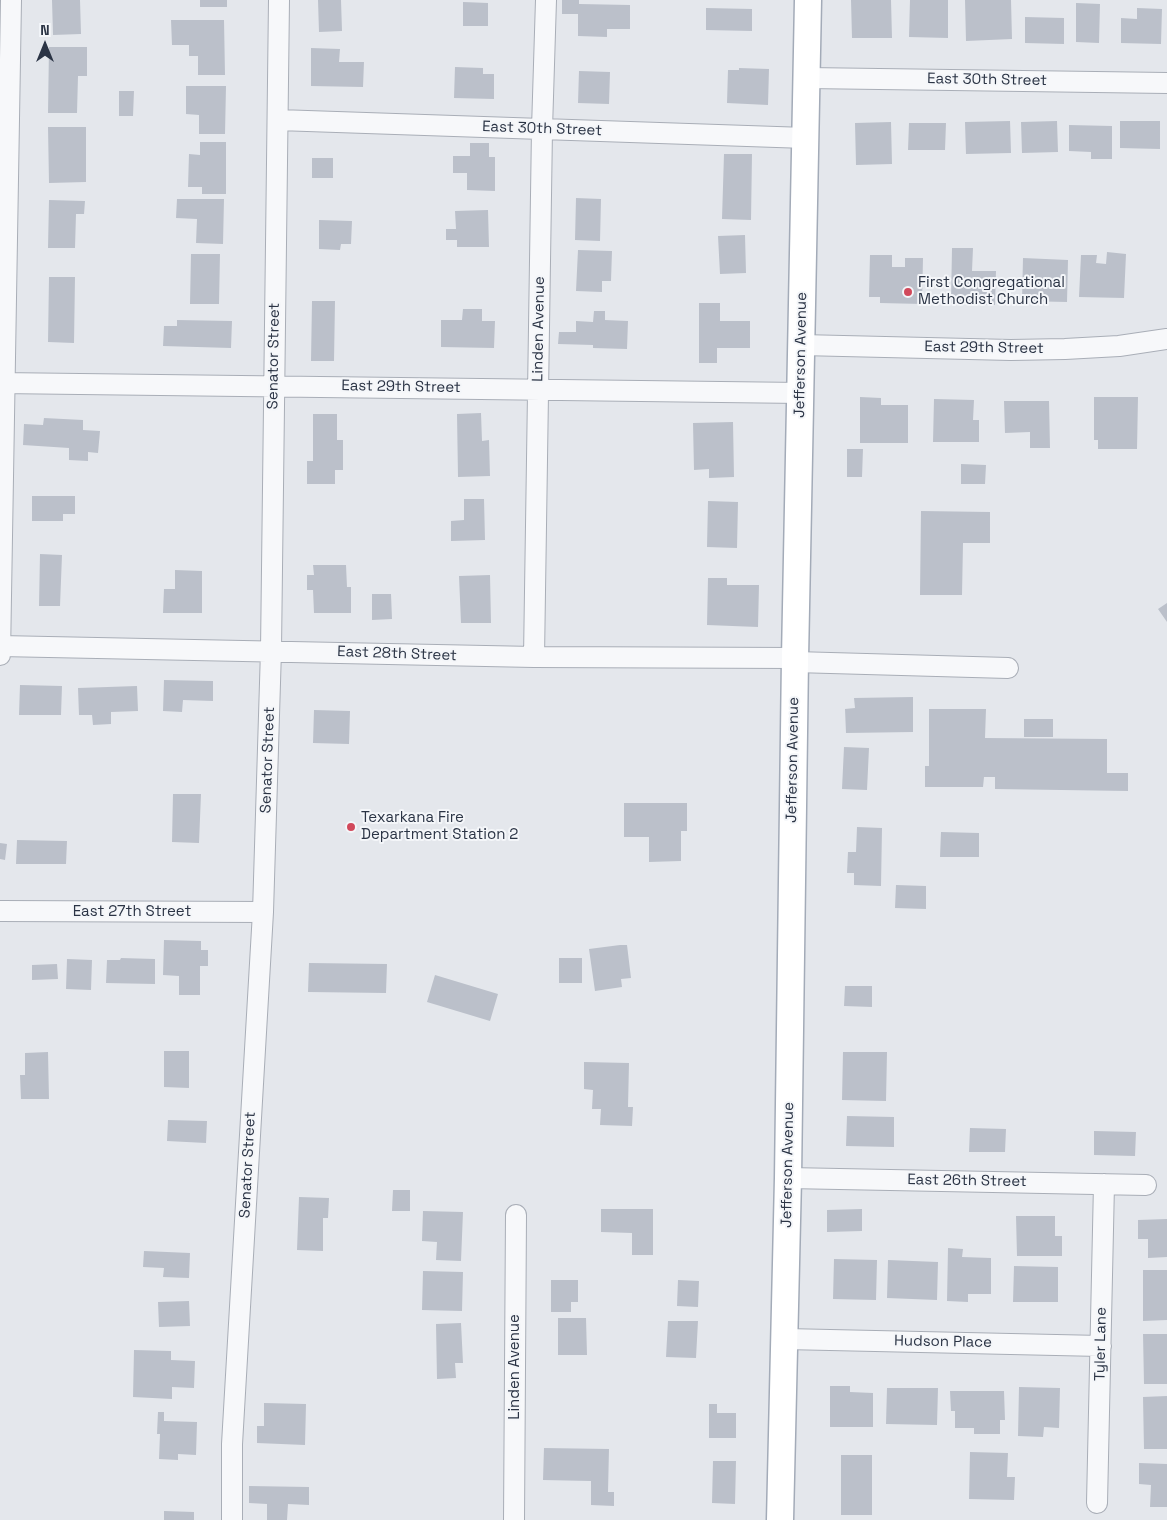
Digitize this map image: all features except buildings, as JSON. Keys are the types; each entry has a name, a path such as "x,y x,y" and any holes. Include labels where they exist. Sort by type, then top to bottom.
{"main road":[{"name":"Jefferson Avenue","path":"780,1520 788,1178 795,660 808,0"}],"street":[{"path":"0,649 2,383 12,0"},
{"name":"Senator Street","path":"232,1520 232,1444 263,912 271,650 279,0"},
{"name":"Linden Avenue","path":"534,657 542,129 546,0"},
{"name":"East 30th Street","path":"807,78 1167,83"},
{"name":"East 30th Street","path":"278,120 806,138"},
{"name":"East 29th Street","path":"801,345 1001,350 1065,349 1119,346 1167,339"},
{"name":"East 29th Street","path":"2,383 801,393"},
{"name":"East 28th Street","path":"0,649 271,650 534,657 795,660 1008,668"},
{"name":"East 27th Street","path":"0,911 263,912"},
{"name":"East 26th Street","path":"788,1178 1146,1185"},
{"name":"Tyler Lane","path":"1098,1503 1104,1184"},
{"name":"Linden Avenue","path":"514,1520 516,1215"},
{"name":"Hudson Place","path":"785,1339 1101,1346"}],"place":[{"name":"First Congregational Methodist Church","path":"908,292"},
{"name":"Texarkana Fire Department Station 2","path":"351,827"}]}
